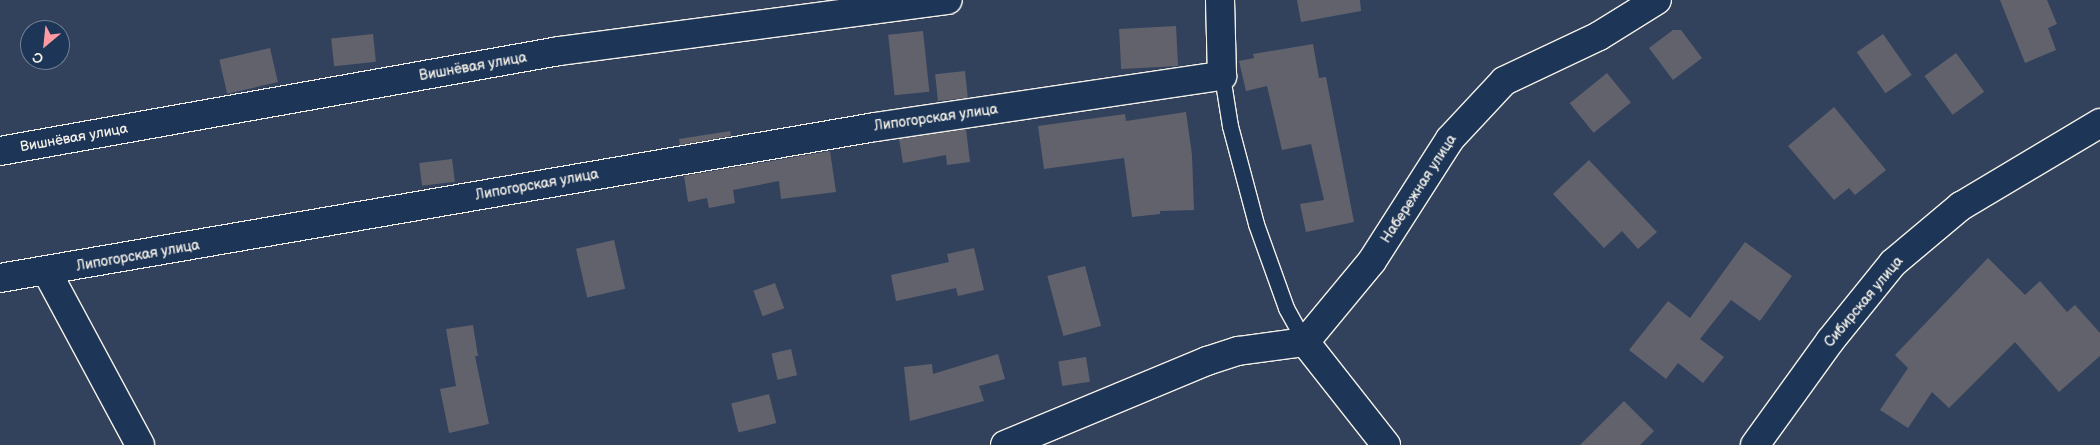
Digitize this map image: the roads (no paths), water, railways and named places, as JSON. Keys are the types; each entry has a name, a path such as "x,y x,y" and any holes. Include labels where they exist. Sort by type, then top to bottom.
{"street":[{"name":"Вишнёвая улица","path":"0,151 559,51 948,0"},
{"path":"1220,0 1222,76"},
{"name":"Набережная улица","path":"1305,342 1372,261 1450,139 1504,80 1598,36 1657,0"},
{"name":"Липогорская улица","path":"0,278 47,272 875,127 1222,76"},
{"name":"Сибирская улица","path":"1755,445 1830,341 1893,263 1961,206 2100,123"},
{"path":"47,272 140,445"},
{"path":"1005,445 1207,361 1238,351 1305,342 1386,445"}],"lane":[{"path":"1222,76 1230,126 1256,224 1286,308 1305,342"}]}
